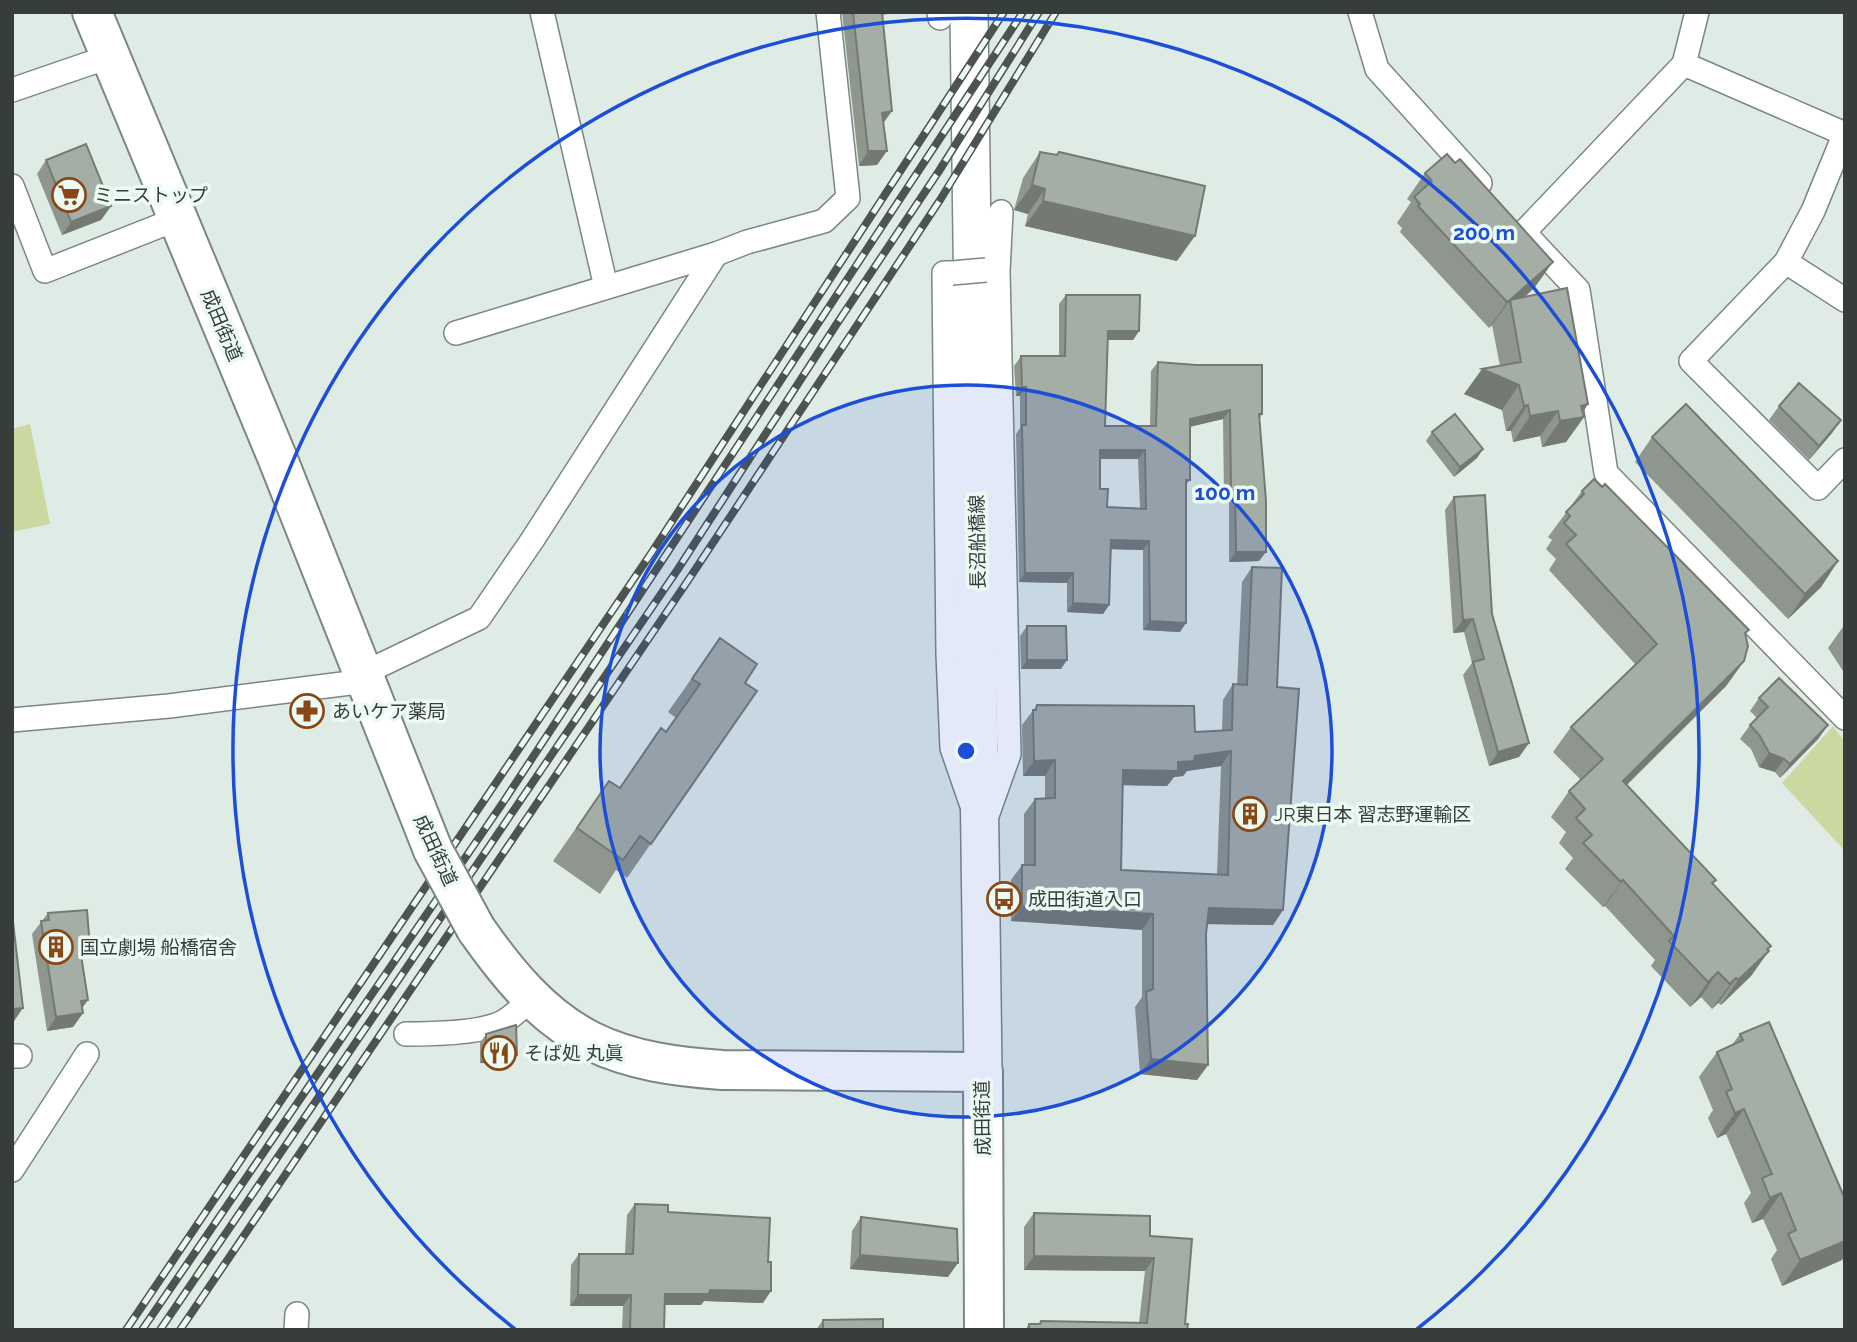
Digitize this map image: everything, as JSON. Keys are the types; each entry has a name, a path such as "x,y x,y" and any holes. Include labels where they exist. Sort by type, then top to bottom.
{"highway":[{"name":"成田街道","path":"92,12 365,677 433,850 476,929 501,965 532,998 558,1020 590,1041 635,1057 684,1067 722,1070 983,1072 984,1330"}],"main road":[{"name":"長沼船橋線","path":"950,14 981,832 983,1072"}],"street":[{"path":"542,12 606,287"},
{"path":"456,333 716,254 747,242 824,221 848,198 828,12"},
{"path":"1360,12 1377,69 1578,290 1606,473 1845,718"},
{"path":"1524,232 1684,64 1697,12"},
{"path":"12,90 111,57"},
{"path":"1684,64 1845,134 1813,211 1786,262 1691,361 1818,488 1845,460"},
{"path":"12,186 45,271 177,219"},
{"path":"981,832 1009,754 992,270 1001,212"},
{"path":"12,720 169,706 365,677 479,618 526,551 716,254"},
{"path":"1786,262 1845,300"},
{"path":"981,832 952,748 948,654 944,273 992,270"},
{"path":"407,1034 463,1030 502,1023 532,998"},
{"path":"12,1170 87,1054"}],"green space":[{"path":"30,424 50,524 12,532 12,429"},
{"path":"1833,726 1845,742 1845,851 1782,783"}],"building":[{"path":"853,12 882,12 892,111 882,113 887,151 868,151"},
{"path":"86,144 111,206 71,222 46,160"},
{"path":"1040,152 1057,155 1059,152 1205,186 1195,236 1043,201 1045,189 1032,185"},
{"path":"1447,154 1455,163 1460,159 1553,262 1507,302 1418,206 1420,204 1414,197 1432,181 1425,173"},
{"path":"1567,288 1588,404 1581,406 1584,417 1560,421 1558,411 1530,416 1528,405 1524,406 1519,385 1482,369 1521,362 1510,300"},
{"path":"1066,295 1140,295 1139,331 1108,331 1105,426 1156,426 1158,362 1262,365 1262,414 1259,414 1266,501 1266,552 1236,552 1235,490 1231,490 1230,410 1190,419 1190,480 1186,480 1186,623 1150,621 1149,541 1111,540 1109,605 1073,603 1073,573 1025,573 1022,425 1026,425 1026,387 1022,387 1021,356 1065,356","holes":["1100,450 1145,450 1146,509 1107,507 1108,489 1100,489"]},
{"path":"1799,383 1841,420 1819,446 1779,406"},
{"path":"1686,404 1838,561 1805,594 1652,437"},
{"path":"1455,414 1483,449 1460,467 1432,432"},
{"path":"1594,479 1602,487 1605,484 1749,630 1745,633 1748,646 1744,661 1623,781 1716,880 1712,883 1771,946 1738,980 1736,978 1730,984 1718,972 1708,982 1669,941 1674,936 1623,880 1621,882 1583,843 1592,835 1576,818 1585,809 1569,791 1603,759 1571,727 1657,644 1566,544 1576,535 1564,523 1570,516 1566,512"},
{"path":"1485,495 1492,614 1529,743 1498,752 1473,662 1484,659 1473,619 1463,620 1454,497"},
{"path":"1252,567 1282,568 1277,687 1299,689 1283,910 1209,908 1206,934 1208,1065 1151,1059 1146,992 1153,989 1153,914 1022,906 1022,865 1035,865 1035,799 1055,798 1055,760 1034,761 1033,710 1036,710 1037,705 1194,706 1195,732 1232,730 1233,684 1247,685","holes":["1231,751 1228,875 1121,870 1123,770 1178,771 1178,762 1194,761 1195,756"]},
{"path":"1027,626 1066,626 1067,660 1027,660"},
{"path":"720,638 757,664 745,683 757,691 651,844 640,836 623,860 577,828 609,781 620,788 661,728 666,732 700,684 692,679"},
{"path":"1779,678 1828,725 1790,764 1769,753 1750,725 1768,707 1759,698"},
{"path":"87,910 90,948 80,949 88,1000 81,1001 83,1013 56,1017 41,921 49,920 48,913"},
{"path":"12,913 23,1008 12,1009"},
{"path":"1769,1022 1845,1199 1845,1241 1800,1260 1788,1234 1796,1230 1781,1193 1770,1198 1762,1178 1772,1174 1744,1109 1735,1113 1726,1092 1732,1089 1717,1052 1743,1040 1740,1034"},
{"path":"516,1025 517,1055 486,1054 486,1034"},
{"path":"635,1204 668,1205 668,1212 770,1218 768,1262 771,1262 771,1291 710,1290 709,1294 665,1294 664,1330 630,1330 631,1295 578,1295 579,1254 633,1254"},
{"path":"1034,1213 1150,1216 1150,1236 1192,1239 1185,1324 1188,1324 1187,1330 1029,1330 1029,1324 1040,1324 1041,1321 1147,1323 1154,1258 1034,1256"},
{"path":"861,1217 957,1229 958,1263 860,1255"},
{"path":"883,1319 883,1330 823,1330 823,1320"}],"railway":[{"path":"126,1330 652,552 1004,12"},
{"path":"142,1330 502,804 1023,12"},
{"path":"160,1330 678,569 939,171 1039,12"},
{"path":"180,1330 689,579 940,200 1056,12"}],"place":[{"name":"ミニストップ","path":"69,195"},
{"name":"あいケア薬局","path":"307,711"},
{"name":"JR東日本 習志野運輸区","path":"1250,814"},
{"name":"成田街道入口","path":"1004,899"},
{"name":"国立劇場 船橋宿舎","path":"56,947"},
{"name":"そば処 丸眞","path":"499,1053"}]}
